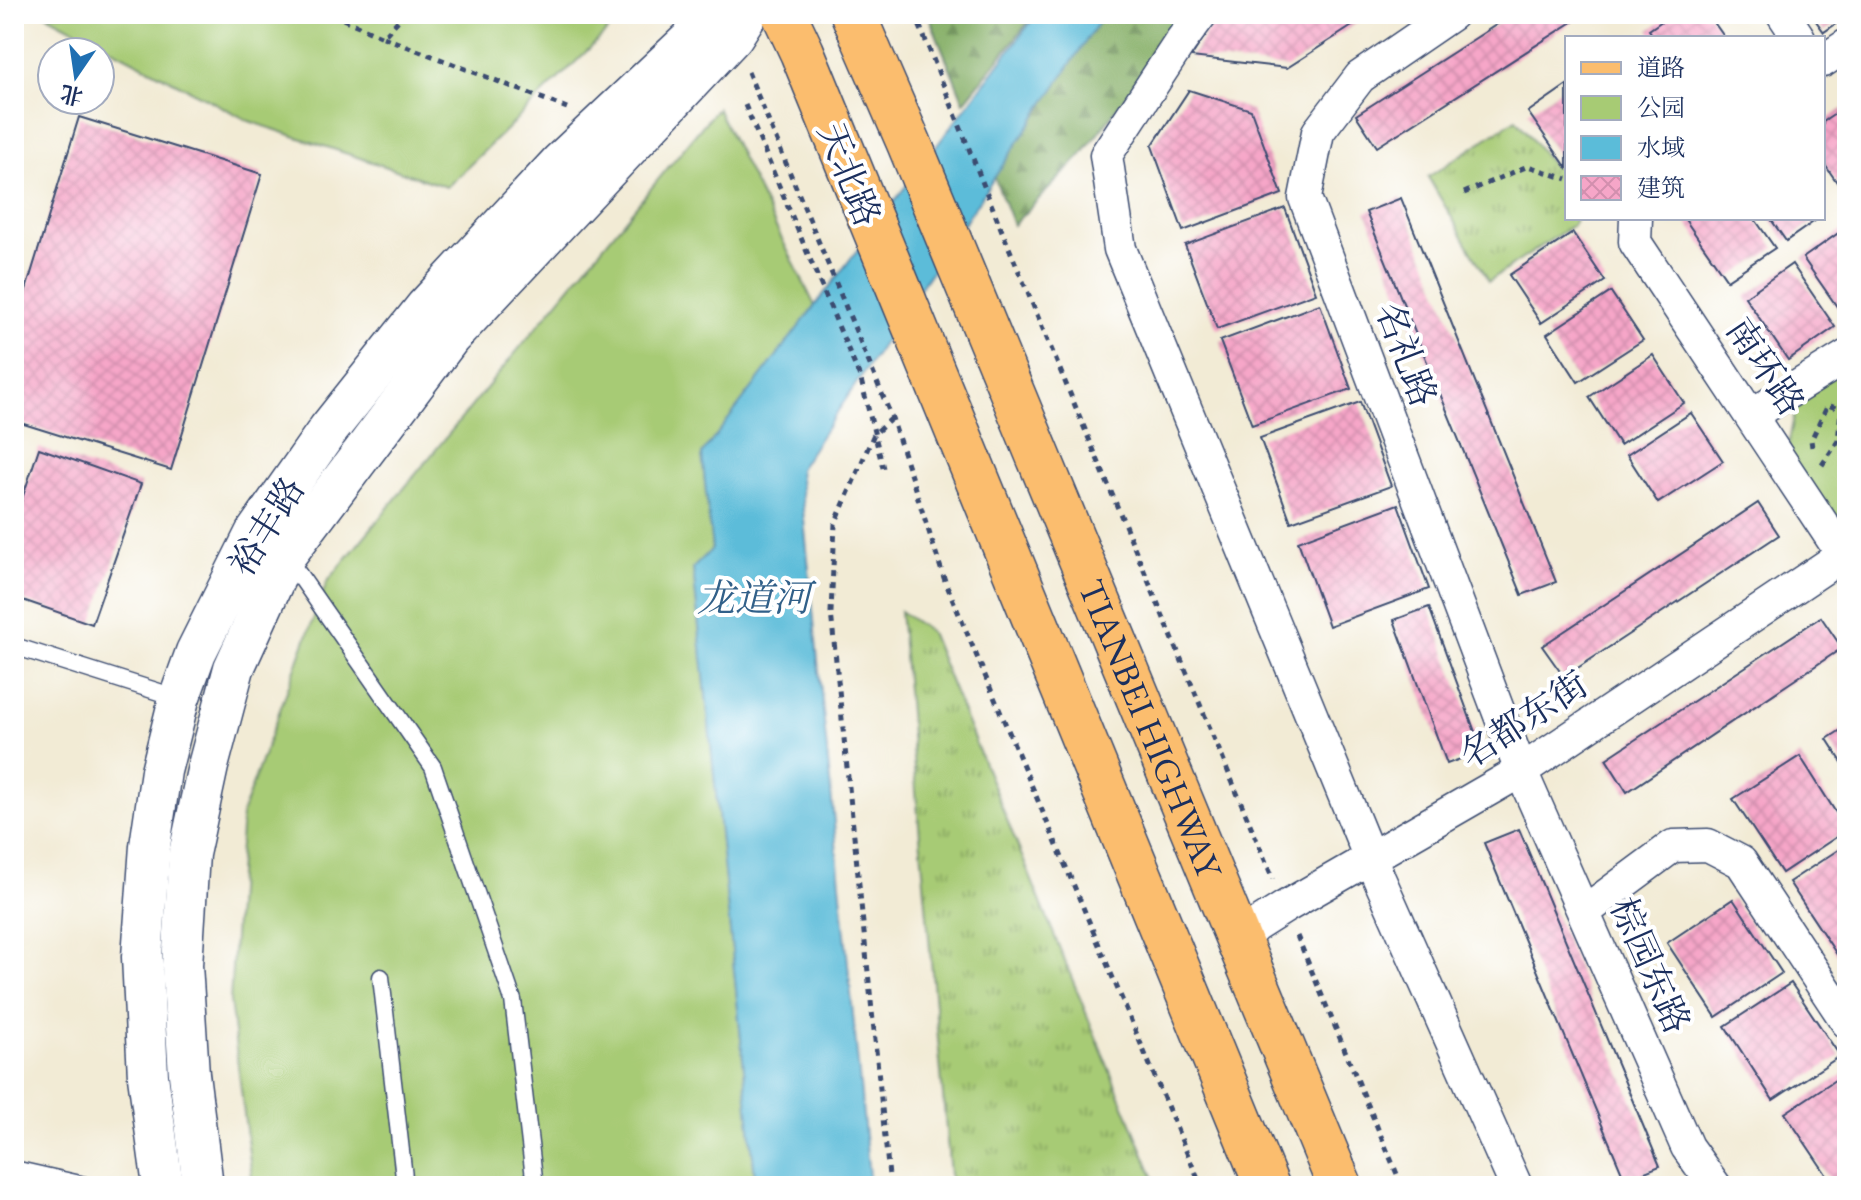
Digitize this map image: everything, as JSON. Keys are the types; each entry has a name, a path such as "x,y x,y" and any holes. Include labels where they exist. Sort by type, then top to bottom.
{"main road":[{"name":"天北路","path":"784,14 916,335"},
{"name":"天北路","path":"853,14 909,143 960,273"},
{"name":"TIANBEI HIGHWAY","path":"960,273 1340,1186"},
{"name":"TIANBEI HIGHWAY","path":"916,335 1267,1186"}],"street":[{"name":"裕丰路","path":"163,1186 148,1076 142,957 150,846 161,771 179,699 196,652 255,534 338,418 426,307 560,163 718,14"},
{"name":"裕丰路","path":"203,1186 189,1074 182,965 189,854 234,668 285,556 450,337 733,36 747,14"},
{"path":"1201,14 1106,155 1120,249 1370,858 1516,1186"},
{"name":"名礼路","path":"1452,14 1360,77 1318,132 1305,198 1521,771"},
{"path":"1783,14 1798,36"},
{"path":"1825,60 1847,45"},
{"name":"南环路","path":"1636,220 1635,242 1845,558"},
{"path":"1752,415 1847,356"},
{"name":"名都东街","path":"1240,941 1255,926 1285,907 1521,771 1845,558"},
{"name":"棕园东路","path":"1521,771 1687,1147 1715,1186"},
{"path":"1584,912 1673,846 1708,845 1741,862 1847,1022"}],"lane":[{"path":"285,556 433,767 513,1000 535,1186"},
{"path":"14,646 179,699"},
{"path":"381,977 405,1186"},
{"path":"14,1169 89,1186"}],"path":[{"path":"332,14 383,37 567,108"},
{"path":"383,37 404,14"},
{"path":"915,14 1002,231 1402,1186"},
{"path":"757,90 892,418 945,581 1201,1186"},
{"path":"745,105 861,380 883,468"},
{"path":"1464,193 1528,166 1565,178"},
{"path":"1828,405 1844,409 1838,441 1818,472 1811,440 1828,405"},
{"path":"890,1186 831,612 835,524 874,434 892,418"}],"green space":[{"path":"45,14 625,14 447,187 249,121 116,51 116,36 87,36"},
{"path":"928,14 1035,14 964,102"},
{"path":"1104,14 1188,14 1081,156 1013,225 993,174"},
{"path":"717,108 815,306 702,454 712,550 693,568 756,1186 253,1186 230,1001 242,813 327,582"},
{"path":"1516,119 1553,166 1565,170 1565,220 1574,220 1573,225 1489,281 1428,177"},
{"path":"1847,356 1847,561 1784,466 1800,387"},
{"path":"900,611 930,632 1157,1186 951,1186"}],"water":[{"name":"龙道河","path":"1037,14 1104,14 799,469 870,1186 756,1186 693,568 712,549 702,454"}],"building":[{"path":"1219,14 1359,14 1363,19 1287,68 1191,57"},
{"path":"1513,14 1585,14 1377,147 1356,115"},
{"path":"1672,14 1708,14 1724,36 1654,36 1649,30"},
{"path":"1811,14 1847,14 1847,16 1824,32"},
{"path":"1565,86 1565,165 1528,112"},
{"path":"1189,90 1251,110 1282,194 1183,231 1152,146"},
{"path":"1847,106 1847,197 1825,165 1825,121"},
{"path":"79,117 262,174 171,470 14,421 14,329"},
{"path":"1401,198 1556,582 1522,595 1366,212"},
{"path":"1285,208 1316,293 1217,329 1185,245"},
{"path":"1685,220 1755,220 1775,248 1727,280"},
{"path":"1771,220 1816,220 1786,241"},
{"path":"1847,227 1847,321 1803,258"},
{"path":"1573,233 1605,281 1541,323 1509,275"},
{"path":"1792,264 1835,327 1788,360 1745,297"},
{"path":"1611,292 1643,340 1578,382 1547,334"},
{"path":"1320,304 1351,389 1252,425 1220,341"},
{"path":"1653,355 1684,403 1620,445 1589,397"},
{"path":"1360,402 1391,486 1291,522 1260,438"},
{"path":"1691,413 1723,461 1658,503 1627,455"},
{"path":"39,448 141,484 92,624 14,597 14,506 19,508"},
{"path":"1758,503 1779,535 1564,677 1542,646"},
{"path":"1398,504 1429,589 1329,626 1298,541"},
{"path":"1429,607 1482,751 1447,764 1394,620"},
{"path":"1821,617 1842,648 1627,792 1606,759"},
{"path":"1847,726 1847,770 1827,739"},
{"path":"1800,756 1847,830 1782,873 1733,799"},
{"path":"1519,829 1660,1166 1625,1180 1484,843"},
{"path":"1847,844 1847,950 1838,956 1789,882"},
{"path":"1733,899 1782,973 1716,1017 1667,943"},
{"path":"1791,983 1840,1056 1773,1100 1725,1026"},
{"path":"1847,1072 1847,1178 1834,1186 1785,1113"}]}
